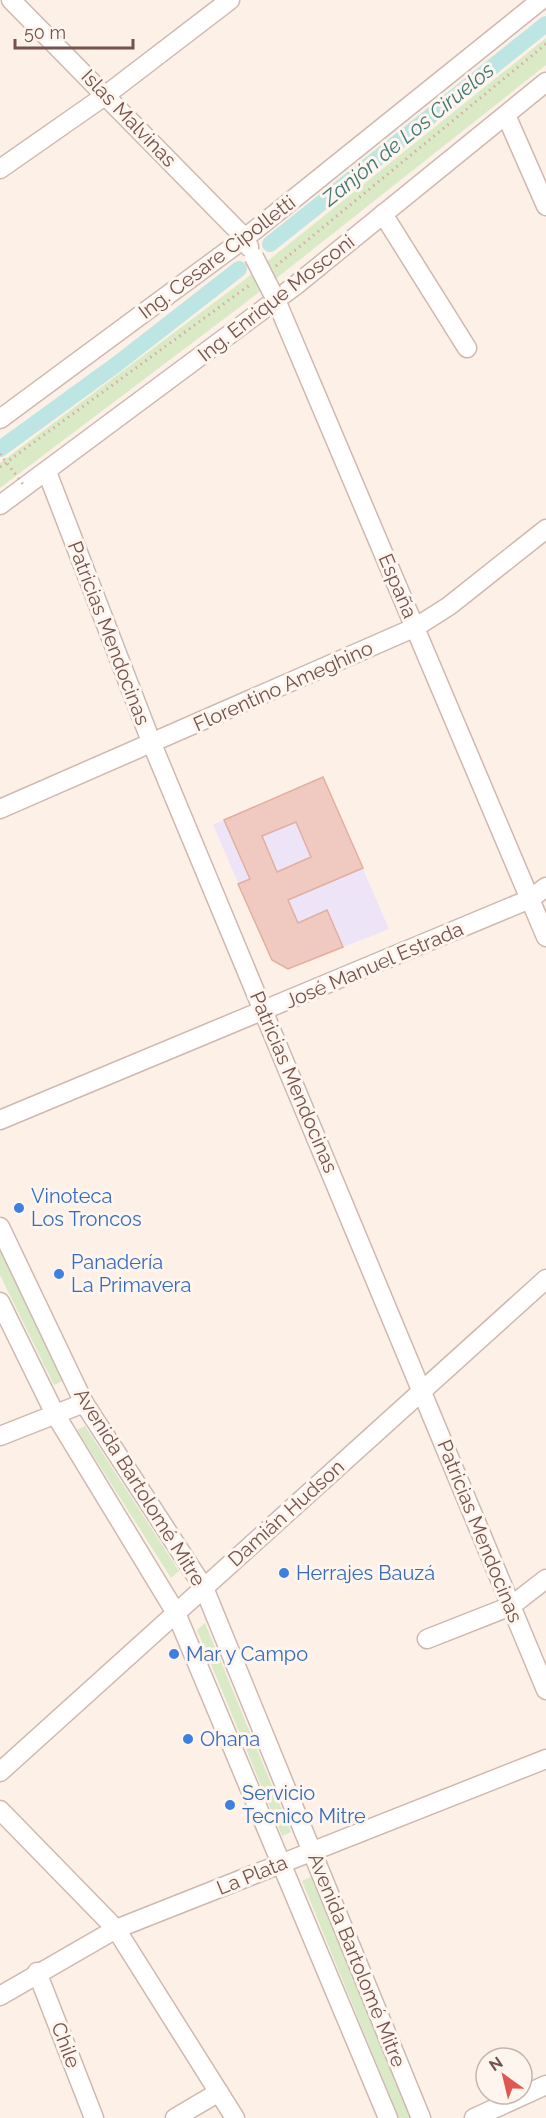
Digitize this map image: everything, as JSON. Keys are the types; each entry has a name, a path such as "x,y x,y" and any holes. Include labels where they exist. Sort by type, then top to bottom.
{"street":[{"name":"Islas Malvinas","path":"11,0 244,238"},
{"path":"0,169 106,95 230,0"},
{"name":"Ing. Cesare Cipolletti","path":"3,412 244,238 541,0"},
{"name":"Ing. Enrique Mosconi","path":"0,505 276,300 546,82"},
{"path":"506,115 546,206"},
{"path":"383,214 467,348"},
{"name":"España","path":"244,238 276,300 546,937"},
{"name":"Patricias Mendocinas","path":"47,472 152,744 546,1690"},
{"name":"Florentino Ameghino","path":"0,809 416,627 449,606 546,529"},
{"name":"José Manuel Estrada","path":"0,1120 530,899 546,887"},
{"name":"Avenida Bartolomé Mitre","path":"0,1227 84,1403 204,1588 421,2118"},
{"name":"Damián Hudson","path":"0,1772 546,1279"},
{"name":"Avenida Bartolomé Mitre","path":"0,1302 55,1414 176,1612 388,2118"},
{"path":"0,1436 84,1403"},
{"path":"427,1639 511,1606 546,1580"},
{"name":"La Plata","path":"0,1996 37,1972 116,1929 546,1759"},
{"path":"0,1810 116,1929 236,2118"},
{"name":"Chile","path":"37,1972 94,2118"},
{"path":"474,2118 546,2085"},
{"path":"175,2118 219,2092"}],"path":[{"path":"0,454 25,487"}],"shaded area":[{"path":"323,777 389,929 288,969 272,960 213,825"}],"green space":[{"path":"546,38 546,65 245,303 0,488 0,463 239,284"},
{"path":"0,1250 63,1381 54,1385 0,1275"},
{"path":"85,1426 179,1571 171,1578 77,1430"},
{"path":"205,1623 291,1832 282,1836 197,1630"},
{"path":"311,1877 409,2118 399,2118 302,1881"}],"building":[{"path":"323,777 363,868 288,900 298,923 327,910 343,947 288,969 272,960 238,884 250,879 224,820","holes":["296,822 311,857 277,872 262,836"]}],"waterway":[{"name":"Zanjón de Los Ciruelos","path":"270,244 546,24"},
{"name":"Zanjón de Los Ciruelos","path":"0,449 117,364 239,269"}],"place":[{"name":"Vinoteca Los Troncos","path":"19,1208"},
{"name":"Panadería La Primavera","path":"59,1274"},
{"name":"Herrajes Bauzá","path":"284,1573"},
{"name":"Mar y Campo","path":"174,1654"},
{"name":"Ohana","path":"188,1739"},
{"name":"Servicio Tecnico Mitre","path":"230,1805"}]}
